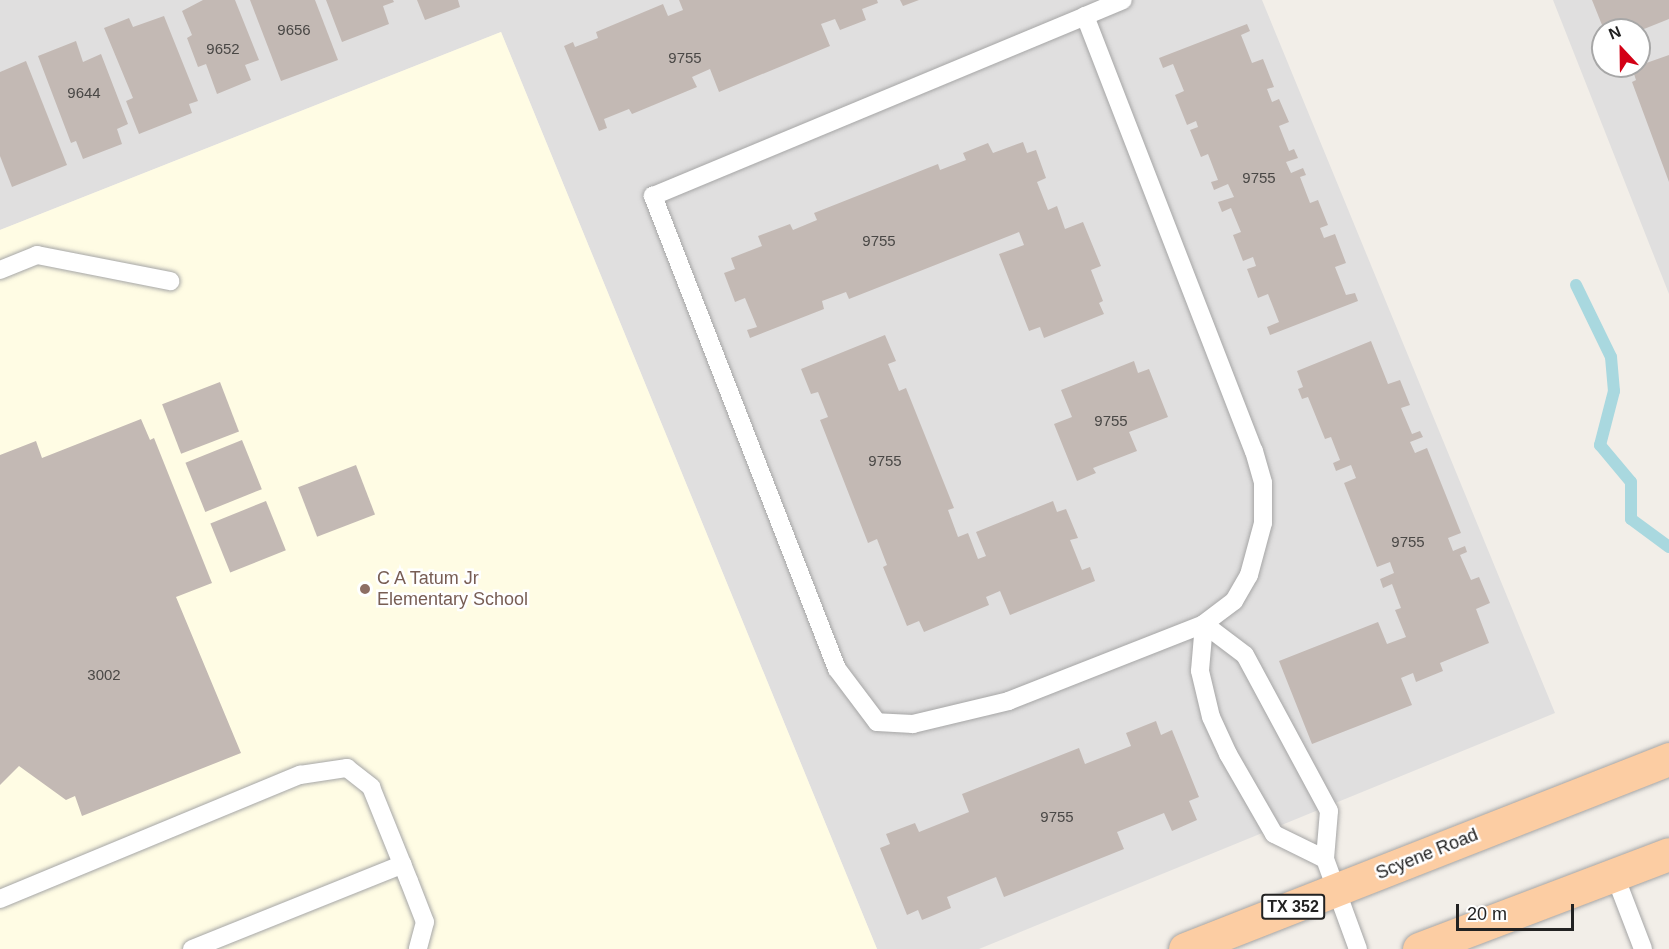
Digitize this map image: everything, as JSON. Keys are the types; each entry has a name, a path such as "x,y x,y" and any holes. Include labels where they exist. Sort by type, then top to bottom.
{"main road":[{"name":"Scyene Road","path":"1185,949 1669,759"},
{"path":"1419,949 1669,854"}],"lane":[{"path":"1085,16 1250,440 1263,483 1263,523 1249,575 1234,601 1204,624 1009,701 913,724 877,722 837,669 652,196 1123,0"},
{"path":"0,270 37,255 170,281"},
{"path":"1204,624 1245,655 1300,751 1329,811 1325,859 1358,949"},
{"path":"1204,624 1200,670 1211,717 1228,754 1274,834 1325,859"},
{"path":"0,899 300,775 323,769 346,768 371,788 403,864 425,922 418,949"},
{"path":"192,949 403,864"},
{"path":"1615,876 1643,949"}],"shaded area":[{"path":"0,0 1262,0 1555,713 979,949 877,949 501,32 0,230"},
{"path":"1553,0 1669,0 1669,294"},
{"name":"C A Tatum Jr Elementary School","path":"501,32 877,949 0,949 0,230"}],"building":[{"path":"203,0 235,0 259,60 245,65 251,80 217,94 206,64 198,67 187,38 192,35 182,11"},
{"path":"250,0 315,0 338,60 281,81"},
{"path":"326,0 393,0 394,2 383,6 389,24 342,42"},
{"path":"417,0 458,0 460,7 425,20"},
{"path":"679,0 877,0 878,3 862,9 866,20 840,30 835,19 821,24 830,46 719,92 710,69 692,77 697,87 632,114 629,109 604,119 607,128 599,131 564,46 573,42 575,47 598,38 596,32 663,4 668,16 683,10"},
{"path":"900,0 919,0 903,6"},
{"path":"1592,0 1669,0 1669,19 1651,26 1651,18 1599,18"},
{"path":"164,16 198,101 189,104 192,113 139,134 126,101 133,98 104,28 129,18 133,27"},
{"path":"1247,24 1250,31 1241,35 1252,63 1263,59 1274,87 1267,89 1272,102 1279,99 1289,122 1279,126 1289,151 1294,149 1298,158 1286,162 1291,173 1303,168 1306,175 1300,177 1310,203 1318,200 1328,225 1320,228 1324,238 1335,234 1346,263 1335,267 1346,295 1355,293 1358,301 1270,335 1267,327 1279,322 1268,294 1258,298 1247,269 1256,266 1253,257 1243,261 1233,235 1241,232 1231,208 1222,212 1218,202 1234,197 1228,184 1214,190 1211,182 1218,180 1208,154 1201,157 1190,130 1198,127 1196,121 1187,125 1175,95 1184,91 1173,64 1163,68 1159,58"},
{"path":"76,41 83,62 101,54 128,124 117,129 122,144 83,159 76,141 71,143 38,56"},
{"path":"1669,55 1669,182 1632,82 1635,78 1651,78 1651,61"},
{"path":"26,61 67,165 12,187 0,156 0,72"},
{"path":"1023,142 1027,153 1036,150 1046,178 1037,182 1048,210 1057,206 1065,229 1083,222 1101,266 1091,270 1103,301 1099,303 1104,314 1044,338 1040,327 1029,331 999,254 1024,245 1019,232 849,299 846,292 822,301 824,309 750,338 747,330 757,327 745,298 735,302 724,273 735,269 731,258 762,246 758,236 790,224 793,230 817,220 814,213 938,164 940,170 966,160 963,153 988,143 993,153"},
{"path":"885,335 896,361 888,364 899,391 906,388 954,508 948,510 958,537 968,533 978,559 986,556 976,532 1053,501 1057,512 1066,509 1078,538 1070,540 1082,570 1090,567 1095,581 1010,615 1000,591 986,597 989,605 924,632 919,621 907,626 883,567 887,565 877,539 868,543 820,420 828,417 818,392 811,394 801,369"},
{"path":"1371,341 1388,384 1400,380 1410,405 1401,408 1412,434 1420,431 1423,437 1410,442 1415,453 1427,448 1461,533 1448,538 1453,551 1465,546 1467,552 1460,555 1471,580 1479,577 1490,603 1476,609 1489,643 1440,663 1443,671 1416,682 1413,673 1401,678 1412,705 1312,744 1279,661 1378,622 1387,644 1406,637 1395,610 1401,608 1392,584 1383,588 1380,579 1394,573 1390,562 1377,567 1344,483 1356,478 1351,465 1336,471 1333,463 1340,460 1331,437 1325,439 1308,397 1302,399 1298,389 1303,387 1297,371"},
{"path":"1134,361 1138,373 1149,369 1168,417 1129,432 1137,451 1093,468 1096,473 1077,481 1054,424 1072,417 1061,390"},
{"path":"220,382 239,431 181,454 162,404"},
{"path":"141,419 150,440 154,438 212,583 176,597 241,753 82,816 75,796 66,800 19,766 0,785 0,455 36,441 42,458"},
{"path":"242,440 262,489 205,512 185,463"},
{"path":"356,465 375,514 317,537 298,487"},
{"path":"266,501 286,550 230,573 210,523"},
{"path":"1156,721 1161,735 1172,730 1199,797 1189,801 1197,820 1172,831 1164,813 1117,832 1124,849 1004,897 996,877 947,897 951,908 922,920 918,910 907,915 880,848 890,844 886,834 915,823 919,832 969,812 962,794 1079,748 1085,764 1131,746 1126,733"}],"waterway":[{"path":"1576,285 1611,357 1614,391 1600,445 1631,482 1631,519 1669,547"}],"place":[{"name":"C A Tatum Jr Elementary School","path":"365,589"}]}
